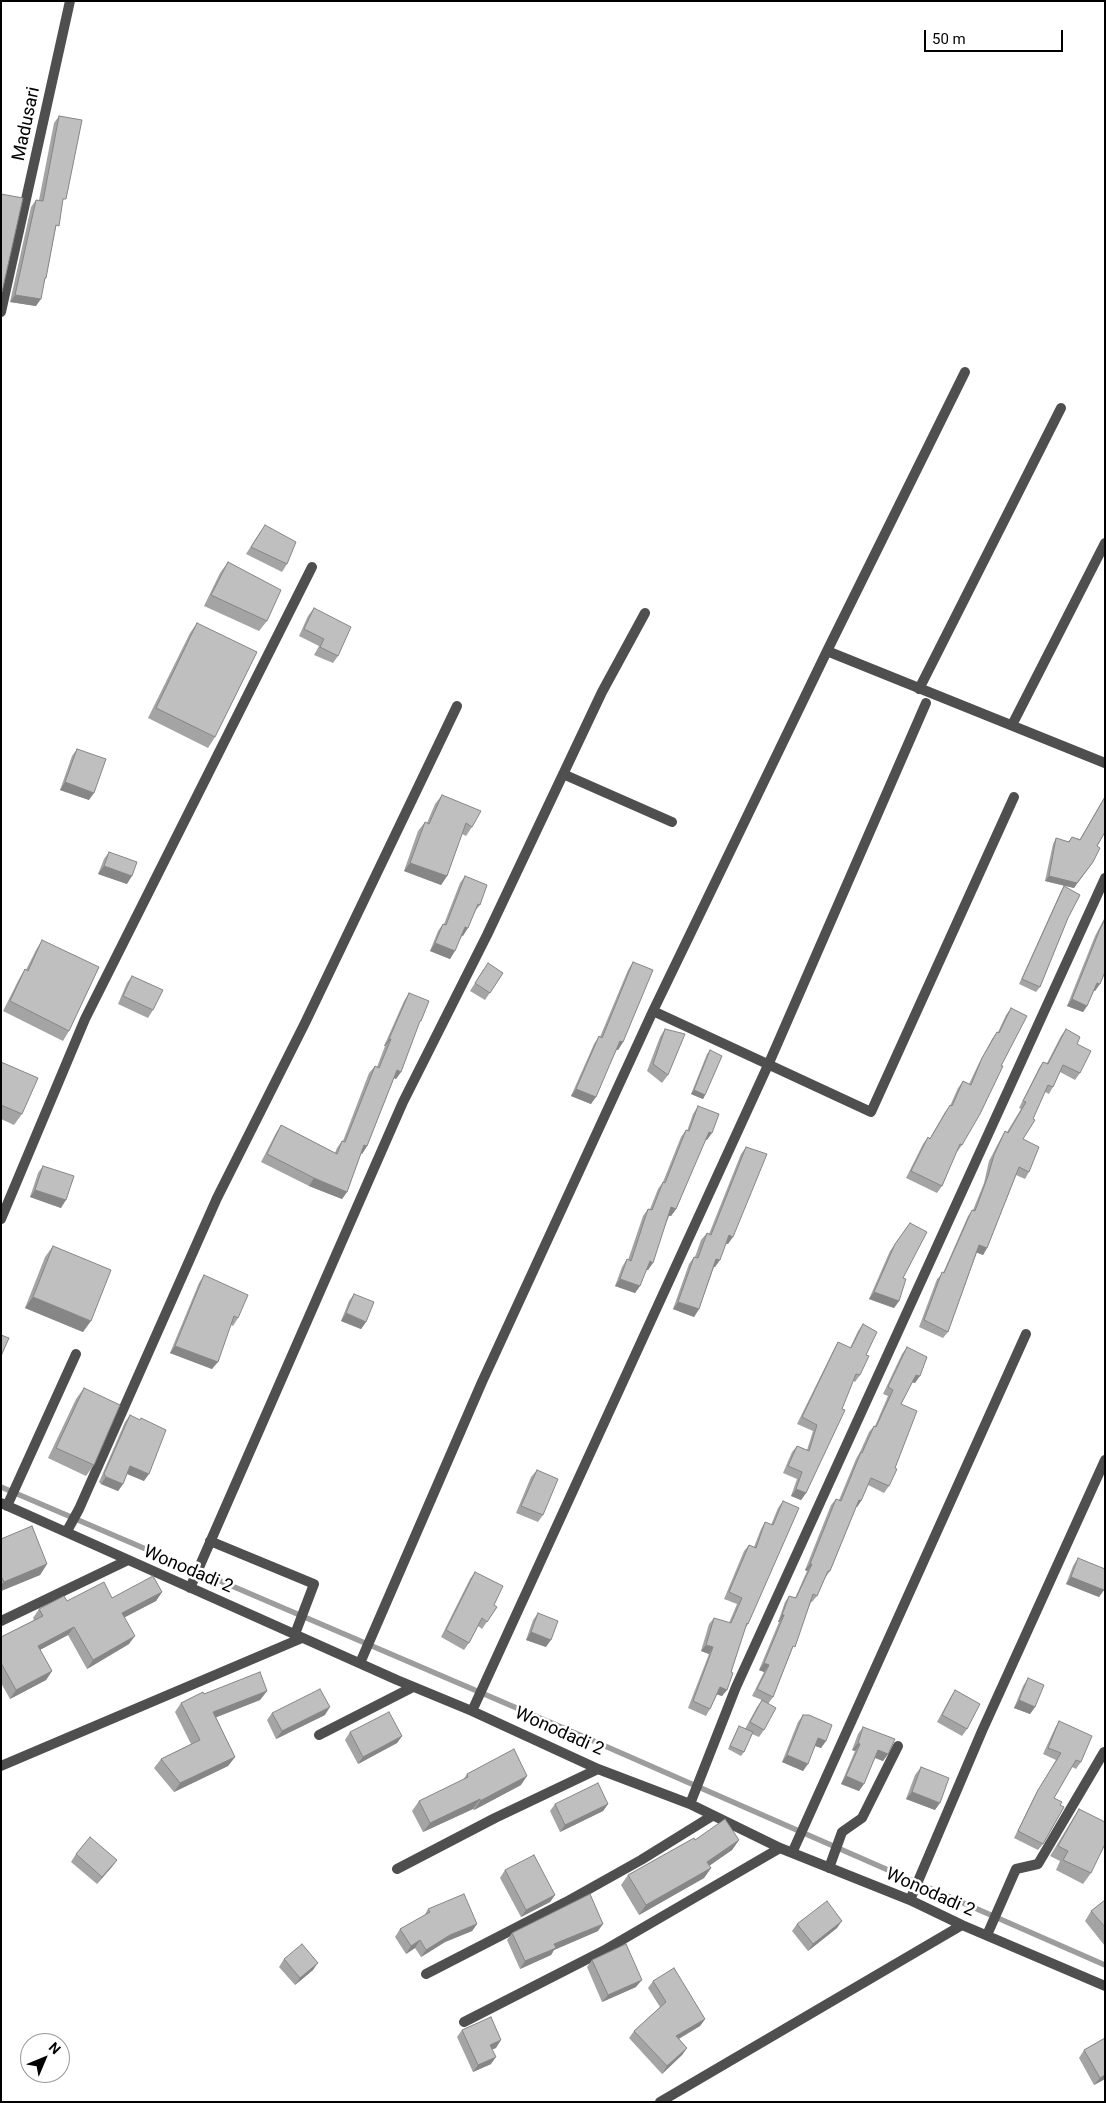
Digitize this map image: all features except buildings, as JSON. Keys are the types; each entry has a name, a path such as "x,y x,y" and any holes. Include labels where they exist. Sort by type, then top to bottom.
{"street":[{"name":"Madusari","path":"1,312 70,1"},
{"path":"360,1663 482,1382 653,1011 827,651 966,372"},
{"path":"919,689 1061,408"},
{"path":"1012,725 1105,543"},
{"path":"1,1219 86,1020 312,567"},
{"path":"191,1584 403,1102 487,935 602,692 645,613"},
{"path":"827,651 1104,761"},
{"path":"472,1711 769,1063 926,704"},
{"path":"69,1527 79,1510 217,1198 305,1023 457,706"},
{"path":"563,774 672,822"},
{"path":"653,1011 769,1063 871,1112 1014,797"},
{"path":"692,1799 736,1687 1105,878"},
{"path":"792,1853 1026,1334"},
{"path":"6,1502 17,1484 76,1354"},
{"path":"912,1895 982,1731 1105,1460"},
{"name":"Wonodadi 2","path":"6,1502 69,1527 126,1561 191,1584 299,1636 472,1711 598,1769 692,1799 712,1816 780,1848 828,1868 912,1895 962,1924 1105,1986"},
{"path":"1,1766 299,1636 299,1624 314,1584 210,1541"},
{"path":"1,1621 126,1561"},
{"path":"319,1735 413,1687"},
{"path":"828,1868 842,1832 862,1818 898,1746"},
{"path":"987,1935 1016,1869 1038,1864 1104,1752"},
{"path":"397,1869 495,1818 598,1769"},
{"path":"426,1974 566,1902 641,1860 712,1816"},
{"path":"464,2022 603,1951 780,1848"},
{"path":"660,2102 962,1924"}],"waterway":[{"path":"1,1487 589,1739 1105,1965"}]}
